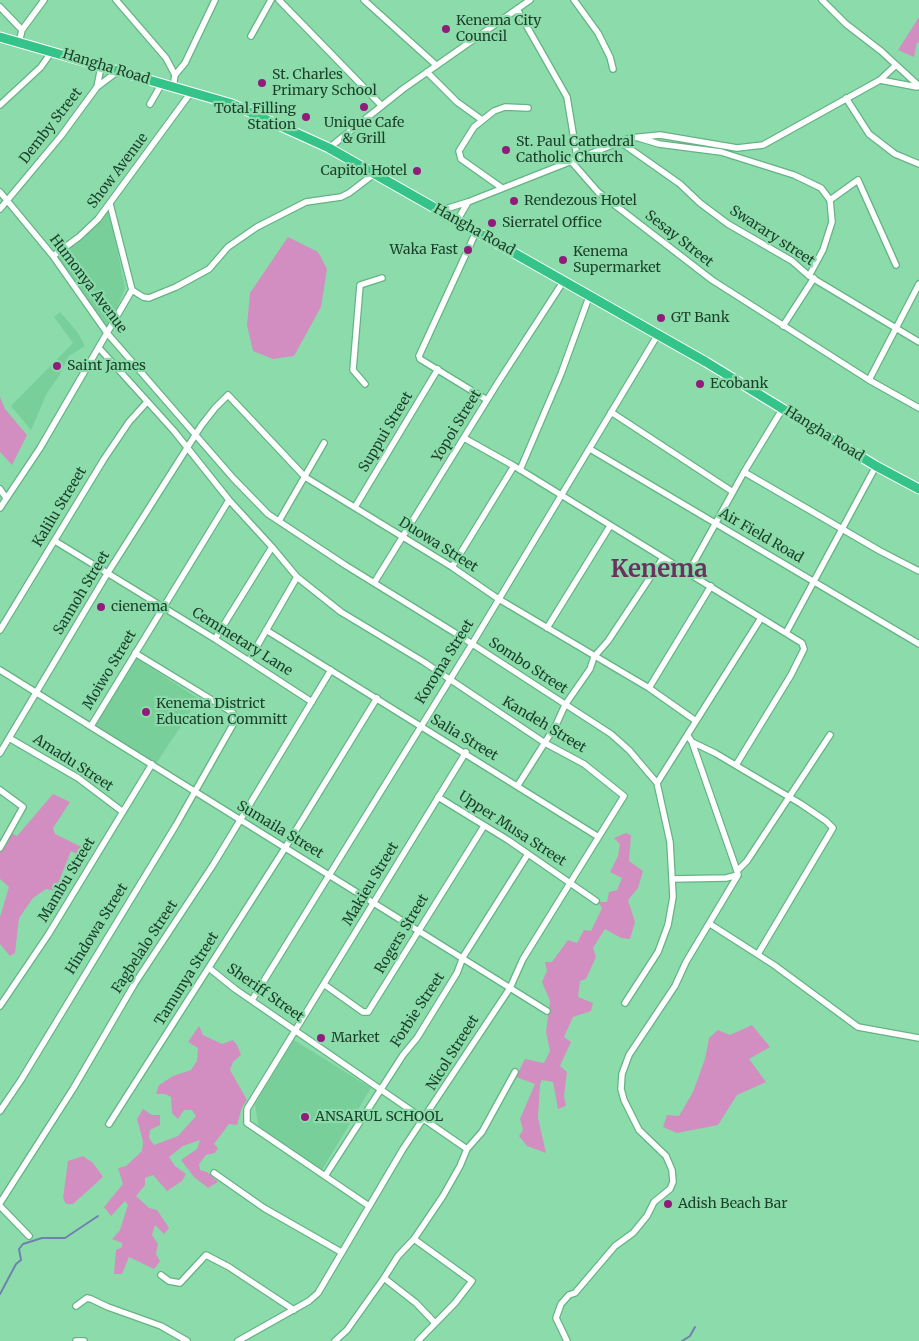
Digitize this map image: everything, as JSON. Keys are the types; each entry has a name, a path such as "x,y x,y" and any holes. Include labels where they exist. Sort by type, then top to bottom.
{"highway":[{"name":"Hangha Road","path":"0,37 232,104 329,148 783,408 876,466 919,488"}],"street":[{"path":"19,42 22,30 44,0"},
{"path":"116,0 157,46 175,75"},
{"path":"173,88 175,75 185,63 215,0"},
{"path":"251,36 271,0"},
{"path":"279,0 381,105"},
{"path":"364,0 436,65"},
{"path":"329,148 381,105 530,0"},
{"path":"574,0 598,33 610,57 613,69"},
{"path":"822,0 846,24 896,65 919,87"},
{"path":"0,7 22,30"},
{"path":"517,9 567,97 577,157"},
{"path":"0,105 41,67 52,51"},
{"path":"438,211 468,202 619,141 637,137 670,136 737,148 756,147 771,142 880,80 896,65"},
{"path":"97,87 101,67"},
{"name":"Demby Street","path":"0,209 51,150 97,87 118,70"},
{"path":"427,72 457,102 482,120"},
{"path":"880,80 919,87"},
{"path":"150,104 162,85"},
{"name":"Show Avenue","path":"53,256 79,237 110,204 192,91"},
{"path":"846,98 869,134 895,154 919,164"},
{"path":"502,188 459,157 460,151 468,136 482,120 500,108 528,108"},
{"path":"637,137 651,142 714,151 736,157 794,175 811,182 827,193 830,200 832,222 829,233 812,277 783,326"},
{"name":"Swarary street","path":"619,141 665,173 728,224 919,342"},
{"path":"736,157 737,148"},
{"name":"Sesay Street","path":"570,160 598,192 688,263 869,380 919,408"},
{"path":"110,204 132,290 143,297 149,298 176,287 209,269 228,247 257,227 306,202 341,197 374,174"},
{"path":"830,200 858,180 896,265"},
{"name":"Humonya Avenue","path":"0,192 53,256 107,333 196,435"},
{"path":"457,221 468,202"},
{"path":"476,232 419,354 420,359 487,400"},
{"path":"365,384 353,370 360,285 382,278"},
{"name":"Yopoi Street","path":"374,584 487,400 563,282"},
{"path":"869,380 919,284"},
{"path":"0,508 40,448 132,290"},
{"path":"520,470 561,374 589,297"},
{"name":"Koroma Street","path":"252,1000 328,874 472,644 657,336"},
{"name":"Kandeh Street","path":"99,348 188,448 229,500 272,546 297,577 341,612 545,743 584,764 624,796"},
{"name":"Suppui Street","path":"355,507 438,369"},
{"name":"Duowa Street","path":"196,435 208,416 228,395 306,477 452,567 498,598 648,688 696,722"},
{"name":"Kalilu Streeet","path":"0,630 112,446 129,422 147,402"},
{"path":"688,573 744,472 783,408"},
{"path":"611,412 733,492"},
{"name":"Sannoh Street","path":"0,753 108,574 196,435"},
{"name":"Sombo Street","path":"196,435 248,494 279,521 374,584 472,644 623,744 657,783 670,842 673,897 668,925 661,945 625,1003"},
{"path":"464,438 514,466 560,496 711,586 802,644 804,649 791,674 736,765"},
{"path":"279,521 324,443"},
{"name":"Air Field Road","path":"590,449 919,644"},
{"path":"452,567 514,466"},
{"path":"786,633 876,466"},
{"path":"744,472 880,552 919,571"},
{"path":"0,489 6,498"},
{"name":"Moiwo Street","path":"91,726 229,500"},
{"path":"547,628 610,526"},
{"name":"Cemmetary Lane","path":"55,541 216,639 312,702"},
{"path":"216,639 272,546"},
{"path":"518,785 556,725 565,705 590,669 594,657 608,641 664,558"},
{"path":"249,660 297,577"},
{"path":"648,688 711,586"},
{"path":"657,783 761,618"},
{"name":"Salia Street","path":"266,630 420,726 466,752 598,836"},
{"name":"Hindowa Street","path":"0,1111 21,1080 233,726 235,717 195,688 135,653"},
{"name":"Sumaila Street","path":"0,670 547,1010"},
{"name":"Fagbelalo Street","path":"0,1205 74,1089 122,1004 240,820 332,670"},
{"name":"Tamunya Street","path":"109,1124 285,848 377,698"},
{"path":"567,1341 556,1318 561,1304 569,1295 575,1292 615,1246 633,1233 647,1216 654,1202 670,1190 672,1182 666,1156 639,1130 631,1118 621,1089 622,1074 629,1055 675,986 686,962 710,924 714,912 737,873 789,799 830,735"},
{"path":"688,736 692,742 737,873"},
{"name":"Amadu Street","path":"10,738 78,778 123,812"},
{"path":"692,742 736,765 826,821 833,830 758,954"},
{"name":"Makieu Street","path":"325,1176 247,1123 247,1109 466,752"},
{"name":"Mambu Street","path":"0,1006 37,953 152,764"},
{"path":"0,790 23,807 0,848"},
{"name":"Upper Musa Street","path":"438,796 528,854 596,901"},
{"name":"Nicol Streeet","path":"238,1341 310,1301 318,1293 369,1206 510,988 523,959 624,796"},
{"name":"Rogers Street","path":"325,984 363,1012 368,1012 484,826"},
{"name":"Forbie Street","path":"325,1176 403,1055 417,1038 457,972 463,957 528,854"},
{"path":"673,879 726,878 737,873"},
{"path":"710,924 758,954 858,1027 919,1038"},
{"name":"Sheriff Street","path":"209,968 252,1000 467,1149"},
{"path":"335,1341 347,1330 398,1256 414,1240 443,1196 467,1149 482,1132 515,1072"},
{"path":"214,1173 264,1208 341,1252"},
{"path":"325,1176 369,1206"},
{"path":"0,1205 29,1236"},
{"path":"414,1240 472,1281 455,1303 418,1341"},
{"path":"161,1275 169,1281 180,1283 206,1255 229,1267 294,1310"},
{"path":"384,1278 416,1303 435,1323"},
{"path":"76,1306 88,1298 169,1330 187,1341"},
{"path":"76,1341 84,1341"}],"shaded area":[{"path":"919,17 919,43 917,42 914,57 898,50"},
{"path":"109,209 125,288 107,332 55,262"},
{"path":"288,237 318,252 327,269 321,307 294,356 273,359 253,351 247,325 250,293"},
{"name":"Saint James","path":"60,312 78,333 85,346 69,356 59,376 47,393 31,430 11,406 73,343 54,317"},
{"path":"0,397 5,409 27,435 12,465 0,452"},
{"name":"Kenema District Education Committ","path":"134,657 199,699 155,765 93,726"},
{"path":"53,794 70,802 53,828 55,834 90,851 86,859 71,851 59,881 65,885 63,892 46,889 33,898 19,918 15,953 10,956 0,944 0,917 9,887 0,879 0,852 11,833 17,836"},
{"path":"626,833 631,835 629,861 643,871 638,888 628,900 635,922 630,939 621,938 605,929 593,948 596,957 586,979 580,981 578,997 593,1003 591,1011 573,1017 564,1037 571,1042 560,1066 567,1072 564,1096 566,1106 558,1109 553,1082 542,1080 540,1085 538,1118 546,1153 527,1146 519,1136 523,1130 520,1119 535,1084 516,1077 525,1059 544,1063 550,1051 546,1032 550,1001 542,982 547,971 545,962 552,962 568,940 577,943 584,930 591,931 602,908 598,902 607,902 609,892 617,890 622,878 610,872 618,856 620,844 614,838"},
{"path":"752,1025 770,1047 749,1059 766,1082 737,1095 718,1125 677,1133 663,1127 667,1115 679,1116 693,1092 705,1059 709,1038 718,1030 730,1035"},
{"path":"199,1026 203,1035 222,1044 233,1040 237,1045 241,1055 233,1062 230,1070 247,1100 242,1107 237,1125 229,1124 214,1144 218,1148 215,1153 206,1155 199,1164 200,1170 207,1172 218,1182 208,1188 194,1177 181,1160 197,1149 200,1140 183,1146 169,1157 175,1166 186,1174 182,1181 167,1191 153,1175 145,1178 145,1185 136,1196 149,1208 157,1210 169,1228 164,1234 155,1225 152,1235 158,1244 156,1254 160,1261 154,1269 129,1257 122,1274 114,1274 116,1250 122,1247 122,1243 112,1239 120,1230 128,1205 125,1201 111,1216 104,1207 123,1184 118,1168 126,1166 142,1151 143,1141 137,1119 143,1109 152,1115 160,1115 160,1125 150,1130 149,1138 154,1145 178,1136 196,1116 192,1110 184,1110 178,1119 172,1113 171,1097 165,1094 156,1094 159,1085 173,1076 191,1070 197,1061 198,1048 188,1042"},
{"name":"ANSARUL SCHOOL","path":"294,1040 371,1088 322,1170 259,1130 255,1104"},
{"path":"83,1156 93,1163 103,1177 73,1204 66,1204 63,1198 68,1161"}],"waterway":[{"path":"0,1294 16,1264 21,1260 19,1249 23,1244 42,1238 65,1238 98,1216"},
{"path":"682,1341 690,1336 695,1327"}],"place":[{"name":"Kenema City Council","path":"446,29"},
{"name":"St. Charles Primary School","path":"262,83"},
{"name":"Unique Cafe & Grill","path":"364,107"},
{"name":"Total Filling Station","path":"306,117"},
{"name":"St. Paul Cathedral Catholic Church","path":"506,150"},
{"name":"Capitol Hotel","path":"417,171"},
{"name":"Rendezous Hotel","path":"514,201"},
{"name":"Sierratel Office","path":"492,223"},
{"name":"Waka Fast","path":"468,250"},
{"name":"Kenema Supermarket","path":"563,260"},
{"name":"GT Bank","path":"661,318"},
{"name":"Saint James","path":"57,366"},
{"name":"Ecobank","path":"700,384"},
{"name":"cienema","path":"101,607"},
{"name":"Kenema District Education Committ","path":"146,712"},
{"name":"Market","path":"321,1038"},
{"name":"ANSARUL SCHOOL","path":"305,1117"},
{"name":"Adish Beach Bar","path":"668,1204"}],"district":[{"name":"Kenema","path":"659,570"}]}
